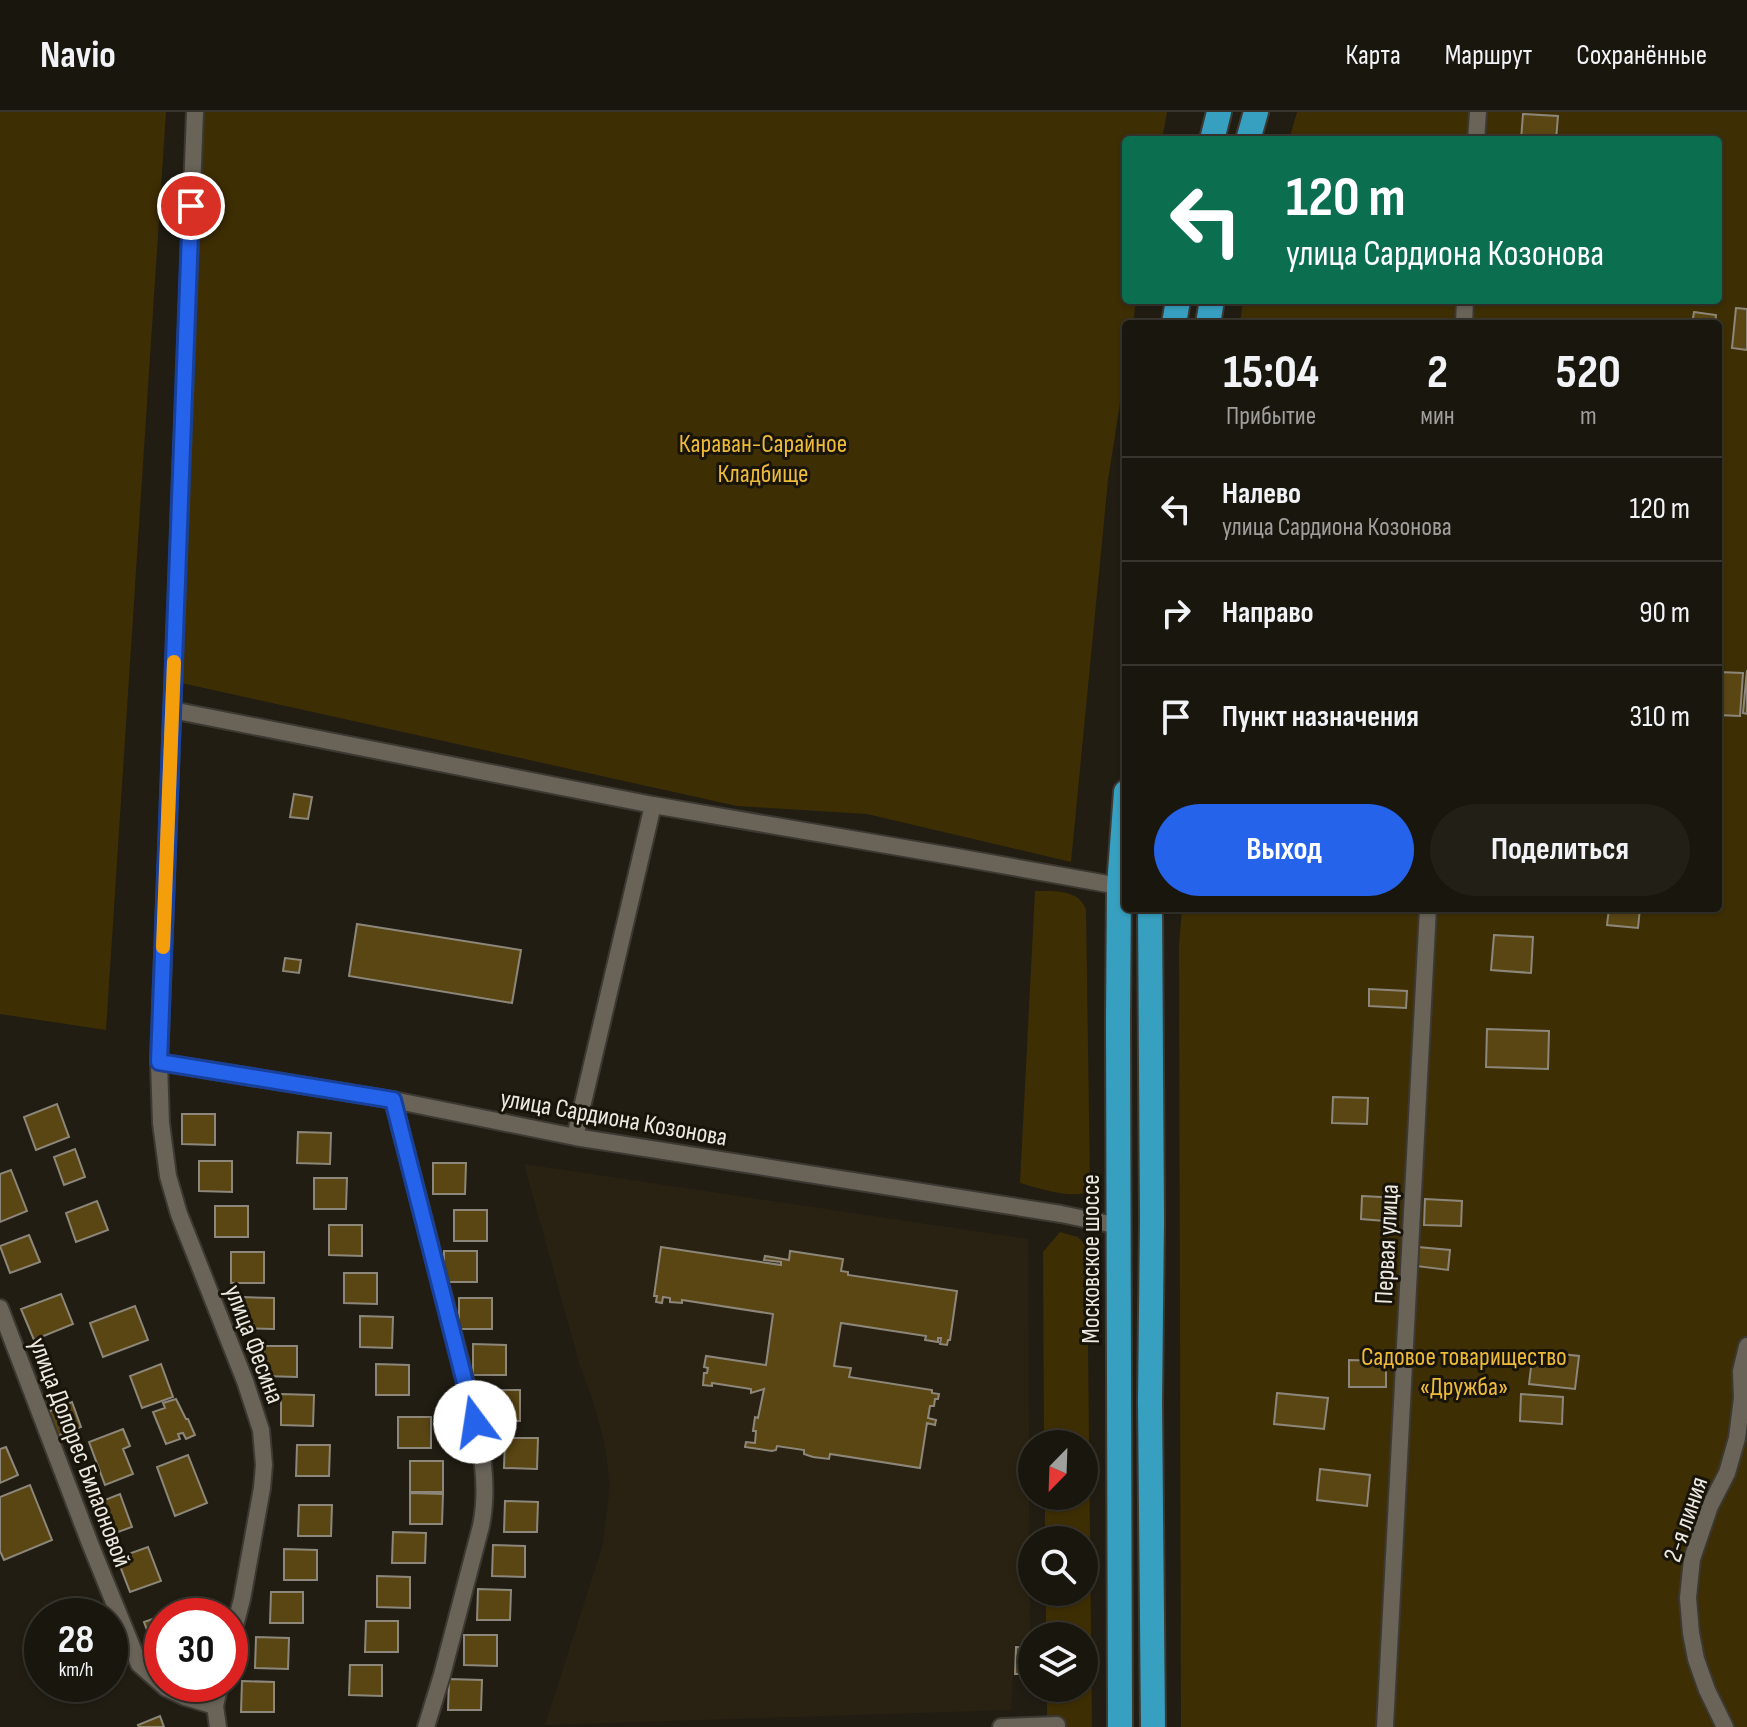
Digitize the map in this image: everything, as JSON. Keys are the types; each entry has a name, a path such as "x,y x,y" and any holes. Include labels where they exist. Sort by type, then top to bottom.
{"highway":[{"path":"1213,136 1219,112"},
{"path":"1249,136 1256,112"},
{"name":"Московское шоссе","path":"1120,1727 1118,1021 1122,846"},
{"path":"1150,912 1153,1727"}],"street":[{"name":"улица Фесина","path":"195,112 159,1062 161,1123 168,1176 179,1214 245,1381 261,1430 262,1488 242,1598"},
{"path":"1476,136 1478,112"},
{"path":"172,710 653,805 1119,886"},
{"path":"575,1137 653,805"},
{"name":"Первая улица","path":"1385,1727 1428,912"},
{"name":"улица Сардиона Козонова","path":"159,1062 393,1100 575,1137 1061,1214 1119,1226"},
{"path":"393,1100 470,1399 485,1476 481,1526 426,1727"},
{"name":"улица Долорес Билаоновой","path":"0,1308 139,1664 166,1688 215,1706"},
{"name":"2-я линия","path":"1725,1727 1696,1659 1688,1598 1692,1559 1710,1506 1727,1473 1737,1438 1742,1398 1741,1371 1747,1346"},
{"path":"216,1702 218,1727"},
{"path":"1001,1727 1057,1725"}],"shaded area":[{"path":"524,1164 1028,1239 1029,1430 1018,1430 1018,1510 1029,1510 1029,1526 1018,1526 1018,1606 1030,1606 1030,1622 1018,1622 1011,1710 545,1725 603,1544 610,1484 604,1441"}],"green space":[{"path":"0,112 166,112 106,1030 0,1014"},
{"name":"Караван-Сарайное Кладбище","path":"198,112 1167,112 1163,136 1122,136 1122,304 1136,304 1134,320 1122,320 1122,391 1108,480 1071,862 867,814 737,806 177,682"},
{"name":"Садовое товарищество «Дружба»","path":"1297,112 1747,112 1747,1727 1181,1727 1179,945 1182,912 1722,912 1722,320 1240,320 1242,304 1722,304 1722,136 1290,136"},
{"path":"1035,891 1072,895 1083,903 1086,910 1090,1184 1087,1192 1080,1194 1054,1192 1020,1183"},
{"path":"1060,1232 1078,1237 1087,1247 1089,1430 1044,1430 1043,1252"},
{"path":"1045,1510 1090,1510 1090,1526 1045,1526"},
{"path":"1046,1606 1091,1606 1091,1622 1046,1622"},
{"path":"1047,1702 1092,1702 1092,1727 1047,1727"}],"building":[{"path":"1523,114 1558,116 1556,136 1521,136"},
{"path":"1736,308 1747,309 1747,350 1732,348"},
{"path":"1694,312 1716,315 1715,320 1693,320"},
{"path":"1747,670 1747,714 1743,713"},
{"path":"1722,672 1743,673 1740,716 1722,715"},
{"path":"294,794 312,797 308,819 290,817"},
{"path":"1609,912 1640,912 1638,928 1607,925"},
{"path":"357,924 521,950 512,1003 349,976"},
{"path":"1494,935 1533,937 1531,973 1491,970"},
{"path":"285,958 301,960 299,973 283,971"},
{"path":"1369,989 1407,991 1406,1008 1369,1006"},
{"path":"1487,1029 1549,1031 1548,1069 1486,1067"},
{"path":"1333,1097 1368,1098 1367,1124 1332,1123"},
{"path":"57,1104 69,1137 36,1150 24,1117"},
{"path":"182,1114 215,1114 215,1145 182,1144"},
{"path":"298,1132 331,1133 330,1164 297,1163"},
{"path":"75,1149 85,1177 64,1185 54,1157"},
{"path":"199,1161 232,1161 232,1192 199,1191"},
{"path":"433,1163 466,1163 465,1194 433,1194"},
{"path":"11,1170 27,1211 0,1222 0,1174"},
{"path":"314,1178 347,1178 346,1209 314,1209"},
{"path":"1362,1196 1399,1198 1397,1222 1361,1219"},
{"path":"1425,1199 1462,1201 1461,1226 1424,1225"},
{"path":"97,1201 108,1230 76,1242 66,1213"},
{"path":"215,1206 248,1206 248,1237 215,1237"},
{"path":"454,1210 487,1210 487,1241 454,1241"},
{"path":"329,1225 362,1225 362,1256 329,1255"},
{"path":"29,1235 40,1262 10,1273 0,1246"},
{"path":"661,1247 781,1265 781,1262 764,1260 765,1256 789,1260 790,1251 843,1259 841,1271 848,1272 848,1275 957,1291 947,1345 940,1344 941,1338 938,1342 925,1340 926,1336 841,1323 834,1366 851,1368 849,1377 932,1390 932,1393 939,1394 934,1406 930,1406 928,1418 936,1420 935,1425 927,1423 920,1468 830,1454 829,1459 813,1457 804,1454 804,1450 777,1446 772,1451 745,1447 746,1442 755,1443 755,1417 758,1418 764,1389 751,1393 751,1389 712,1383 712,1386 703,1385 704,1373 708,1368 704,1367 706,1356 766,1365 773,1314 682,1300 682,1303 670,1302 670,1298 663,1297 662,1303 656,1302 657,1296 654,1296"},
{"path":"1418,1247 1450,1250 1448,1270 1416,1266"},
{"path":"444,1251 477,1251 477,1282 444,1282"},
{"path":"231,1252 264,1252 264,1283 231,1283"},
{"path":"344,1273 377,1273 377,1304 344,1303"},
{"path":"61,1294 73,1324 34,1340 21,1309"},
{"path":"241,1297 274,1298 274,1329 241,1328"},
{"path":"459,1298 492,1298 492,1329 459,1329"},
{"path":"135,1306 148,1340 103,1357 90,1323"},
{"path":"360,1316 393,1317 392,1348 360,1347"},
{"path":"473,1344 506,1345 506,1375 473,1375"},
{"path":"264,1346 297,1346 297,1377 264,1376"},
{"path":"1533,1351 1579,1356 1575,1389 1529,1384"},
{"path":"1349,1360 1386,1361 1386,1387 1349,1387"},
{"path":"161,1364 173,1397 142,1408 130,1376"},
{"path":"376,1364 409,1365 409,1395 376,1395"},
{"path":"488,1390 520,1390 520,1421 487,1420"},
{"path":"1277,1393 1328,1398 1324,1429 1274,1424"},
{"path":"281,1394 314,1395 313,1426 281,1425"},
{"path":"1521,1394 1563,1397 1562,1424 1520,1421"},
{"path":"176,1399 195,1435 186,1439 183,1433 178,1434 180,1439 166,1444 153,1412 165,1408 163,1403"},
{"path":"72,1402 81,1427 55,1437 45,1413"},
{"path":"398,1417 431,1417 431,1448 398,1448"},
{"path":"123,1429 130,1446 123,1449 133,1474 105,1485 89,1442"},
{"path":"505,1438 538,1438 537,1469 504,1468"},
{"path":"297,1445 330,1445 329,1476 296,1476"},
{"path":"6,1447 18,1475 0,1483 0,1449"},
{"path":"188,1455 207,1503 175,1516 157,1467"},
{"path":"410,1461 443,1461 443,1492 410,1492"},
{"path":"1320,1469 1370,1475 1367,1506 1317,1500"},
{"path":"30,1485 52,1540 4,1560 0,1551 0,1497"},
{"path":"410,1493 443,1494 442,1524 410,1524"},
{"path":"120,1494 132,1527 104,1537 92,1505"},
{"path":"505,1501 538,1502 537,1532 504,1532"},
{"path":"299,1505 332,1505 331,1536 298,1536"},
{"path":"393,1532 426,1533 425,1563 392,1563"},
{"path":"493,1545 525,1546 525,1577 492,1576"},
{"path":"148,1547 161,1581 130,1592 117,1558"},
{"path":"284,1549 317,1550 317,1580 284,1580"},
{"path":"377,1576 410,1577 410,1608 377,1607"},
{"path":"478,1589 511,1590 510,1620 477,1620"},
{"path":"271,1592 303,1592 303,1623 270,1623"},
{"path":"366,1621 398,1621 398,1652 365,1652"},
{"path":"464,1635 497,1635 497,1666 464,1665"},
{"path":"256,1637 289,1638 288,1669 255,1668"},
{"path":"1016,1647 1018,1674 1015,1674"},
{"path":"350,1665 382,1665 382,1696 349,1695"},
{"path":"449,1679 482,1680 481,1710 448,1710"},
{"path":"248,1681 274,1682 274,1712 241,1712 241,1702 248,1702"},
{"path":"160,1716 164,1727 138,1725"}],"slow traffic":[{"path":"163,947 174,662"}],"route":[{"path":"191,206 159,1062 393,1100 475,1422"}]}
